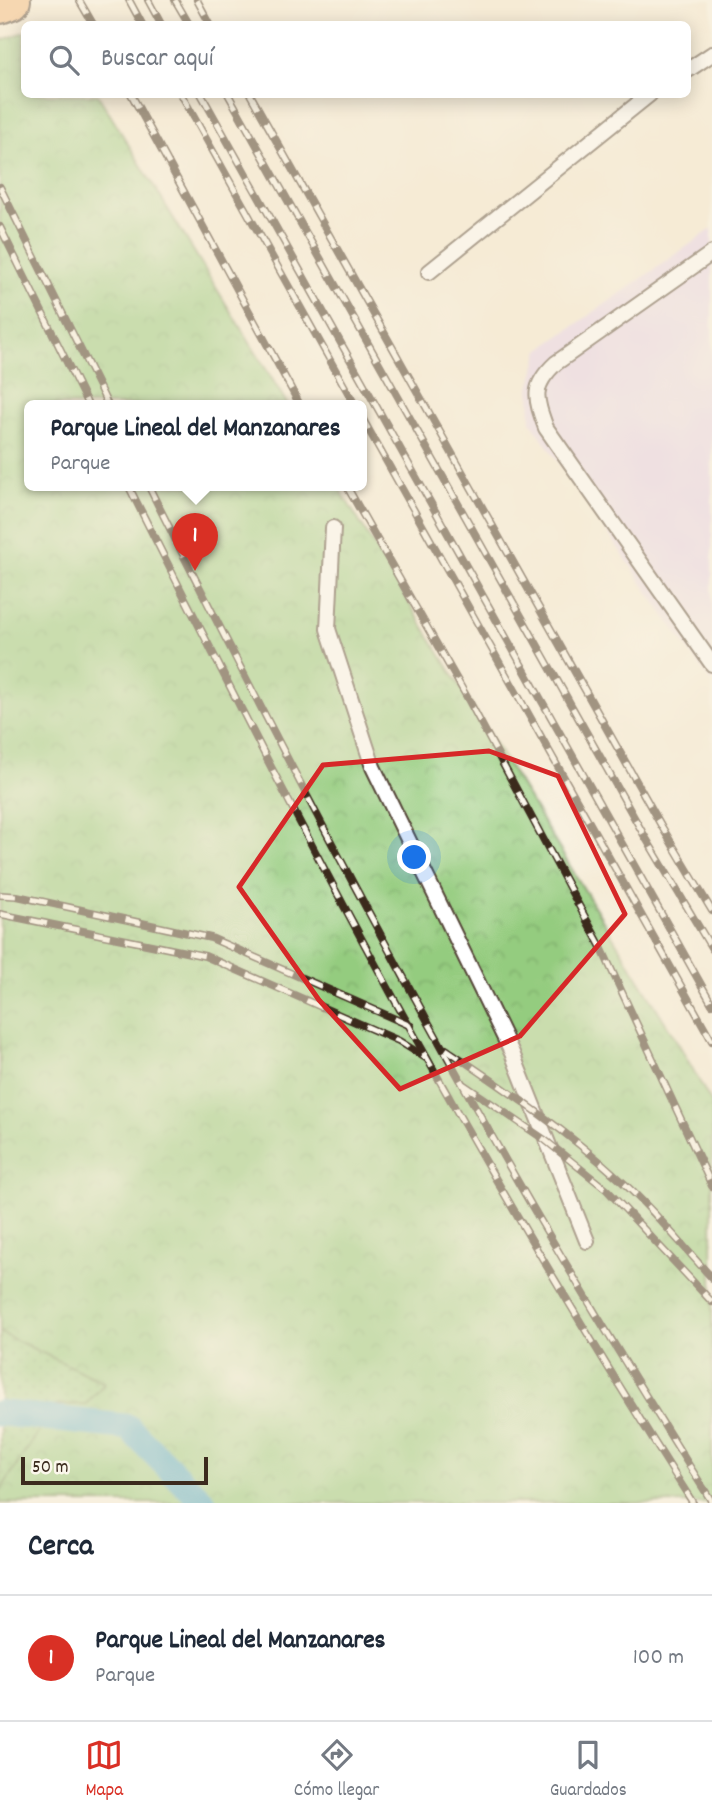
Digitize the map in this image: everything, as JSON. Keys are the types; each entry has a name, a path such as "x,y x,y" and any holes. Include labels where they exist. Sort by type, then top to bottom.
{"highway":[{"path":"0,4 12,0"}],"lane":[{"path":"691,68 712,54"},
{"path":"429,271 645,98"},
{"path":"712,253 556,363 543,375 536,391 546,428 712,664"},
{"path":"333,528 328,629 373,767 512,1053 587,1241"}],"highlighted area":[{"path":"489,751 558,776 625,914 520,1036 400,1089 319,1000 239,887 323,765"}],"shaded area":[{"path":"712,229 712,684 531,422 530,388 540,350"}],"green space":[{"path":"21,33 21,98 100,98 285,400 24,400 24,491 341,491 681,1048 712,1104 712,1503 0,1503 0,41"},
{"path":"0,1331 105,1383 86,1404 56,1405 0,1491"}],"waterway":[{"path":"0,1413 128,1427 204,1503"}],"railway":[{"path":"79,0 91,21"},
{"path":"129,0 140,21"},
{"path":"148,0 159,21"},
{"path":"175,0 187,21"},
{"path":"197,0 208,21"},
{"path":"133,98 297,400"},
{"path":"183,98 352,400"},
{"path":"203,98 712,1004"},
{"path":"230,98 644,835 712,949"},
{"path":"252,98 662,827 712,911"},
{"path":"0,187 106,400"},
{"path":"0,227 86,400"},
{"path":"367,427 712,1041"},
{"path":"131,491 291,805 464,1124 614,1378 693,1503"},
{"path":"151,491 328,836 469,1096 589,1303 712,1502"},
{"path":"349,491 468,699 600,945 712,1186"},
{"path":"0,895 17,896 211,938 411,1026"},
{"path":"0,914 205,956 399,1041 426,1058"},
{"path":"446,1049 534,1110 597,1159 642,1201 712,1278"},
{"path":"463,1084 545,1140 607,1190 712,1302"}],"place":[{"name":"Parque Lineal del Manzanares","path":"195,571"}]}
